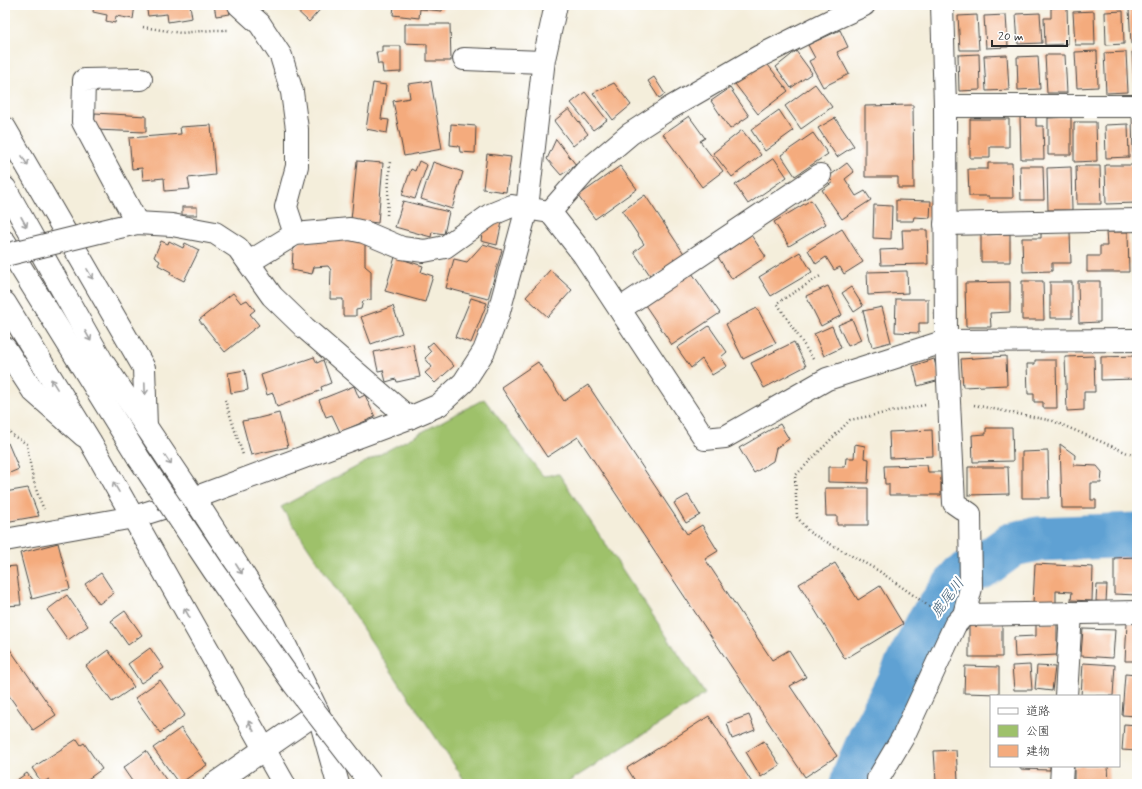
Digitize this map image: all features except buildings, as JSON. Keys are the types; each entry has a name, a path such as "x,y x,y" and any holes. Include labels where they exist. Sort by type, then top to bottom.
{"main road":[{"path":"239,5 260,24 281,56 292,92 297,128 297,166 286,207 295,234"},
{"path":"5,540 134,517 194,498 439,406 451,395 464,382 484,351 498,315 527,208 543,62 556,5"},
{"path":"550,212 585,172 630,134 670,108 760,56 864,5"},
{"path":"878,784 878,779 902,738 955,625 964,615 971,588 970,514 954,503 946,340 945,106 942,5"},
{"path":"464,59 543,62"},
{"path":"137,223 83,122 84,80 141,79"},
{"path":"945,106 1137,106"},
{"path":"5,128 144,368 146,427"},
{"path":"620,310 820,175"},
{"path":"5,188 102,360 274,622 318,712 338,784"},
{"path":"249,262 295,234 350,229 364,232 402,248 424,251 445,248 490,215 512,206 550,212 583,254 705,439 725,437 827,379 946,340 1137,340"},
{"path":"945,224 1137,220"},
{"path":"5,255 137,223 172,225 215,233 238,248 272,296 305,328 409,418"},
{"path":"5,242 138,457 214,571 293,683 371,784"},
{"path":"5,303 90,441 284,784"},
{"path":"5,348 33,391 90,441"},
{"path":"964,615 1137,612"},
{"path":"1066,695 1071,613"},
{"path":"214,784 318,712"},
{"path":"1061,784 1062,767"}],"path":[{"path":"143,27 181,33 213,30 236,31"},
{"path":"385,242 390,160"},
{"path":"822,275 777,303 827,379"},
{"path":"225,400 250,477"},
{"path":"941,616 879,571 809,532 797,517 795,476 850,420 949,400 1053,421 1137,458"},
{"path":"5,426 12,435 28,444 30,462 38,498 55,531"}],"green space":[{"path":"484,399 543,476 559,474 705,694 565,784 467,784 281,507"}],"waterway":[{"name":"鹿尾川","path":"852,784 871,737 930,620 962,576 984,565 1013,544 1038,539 1137,535"}]}
